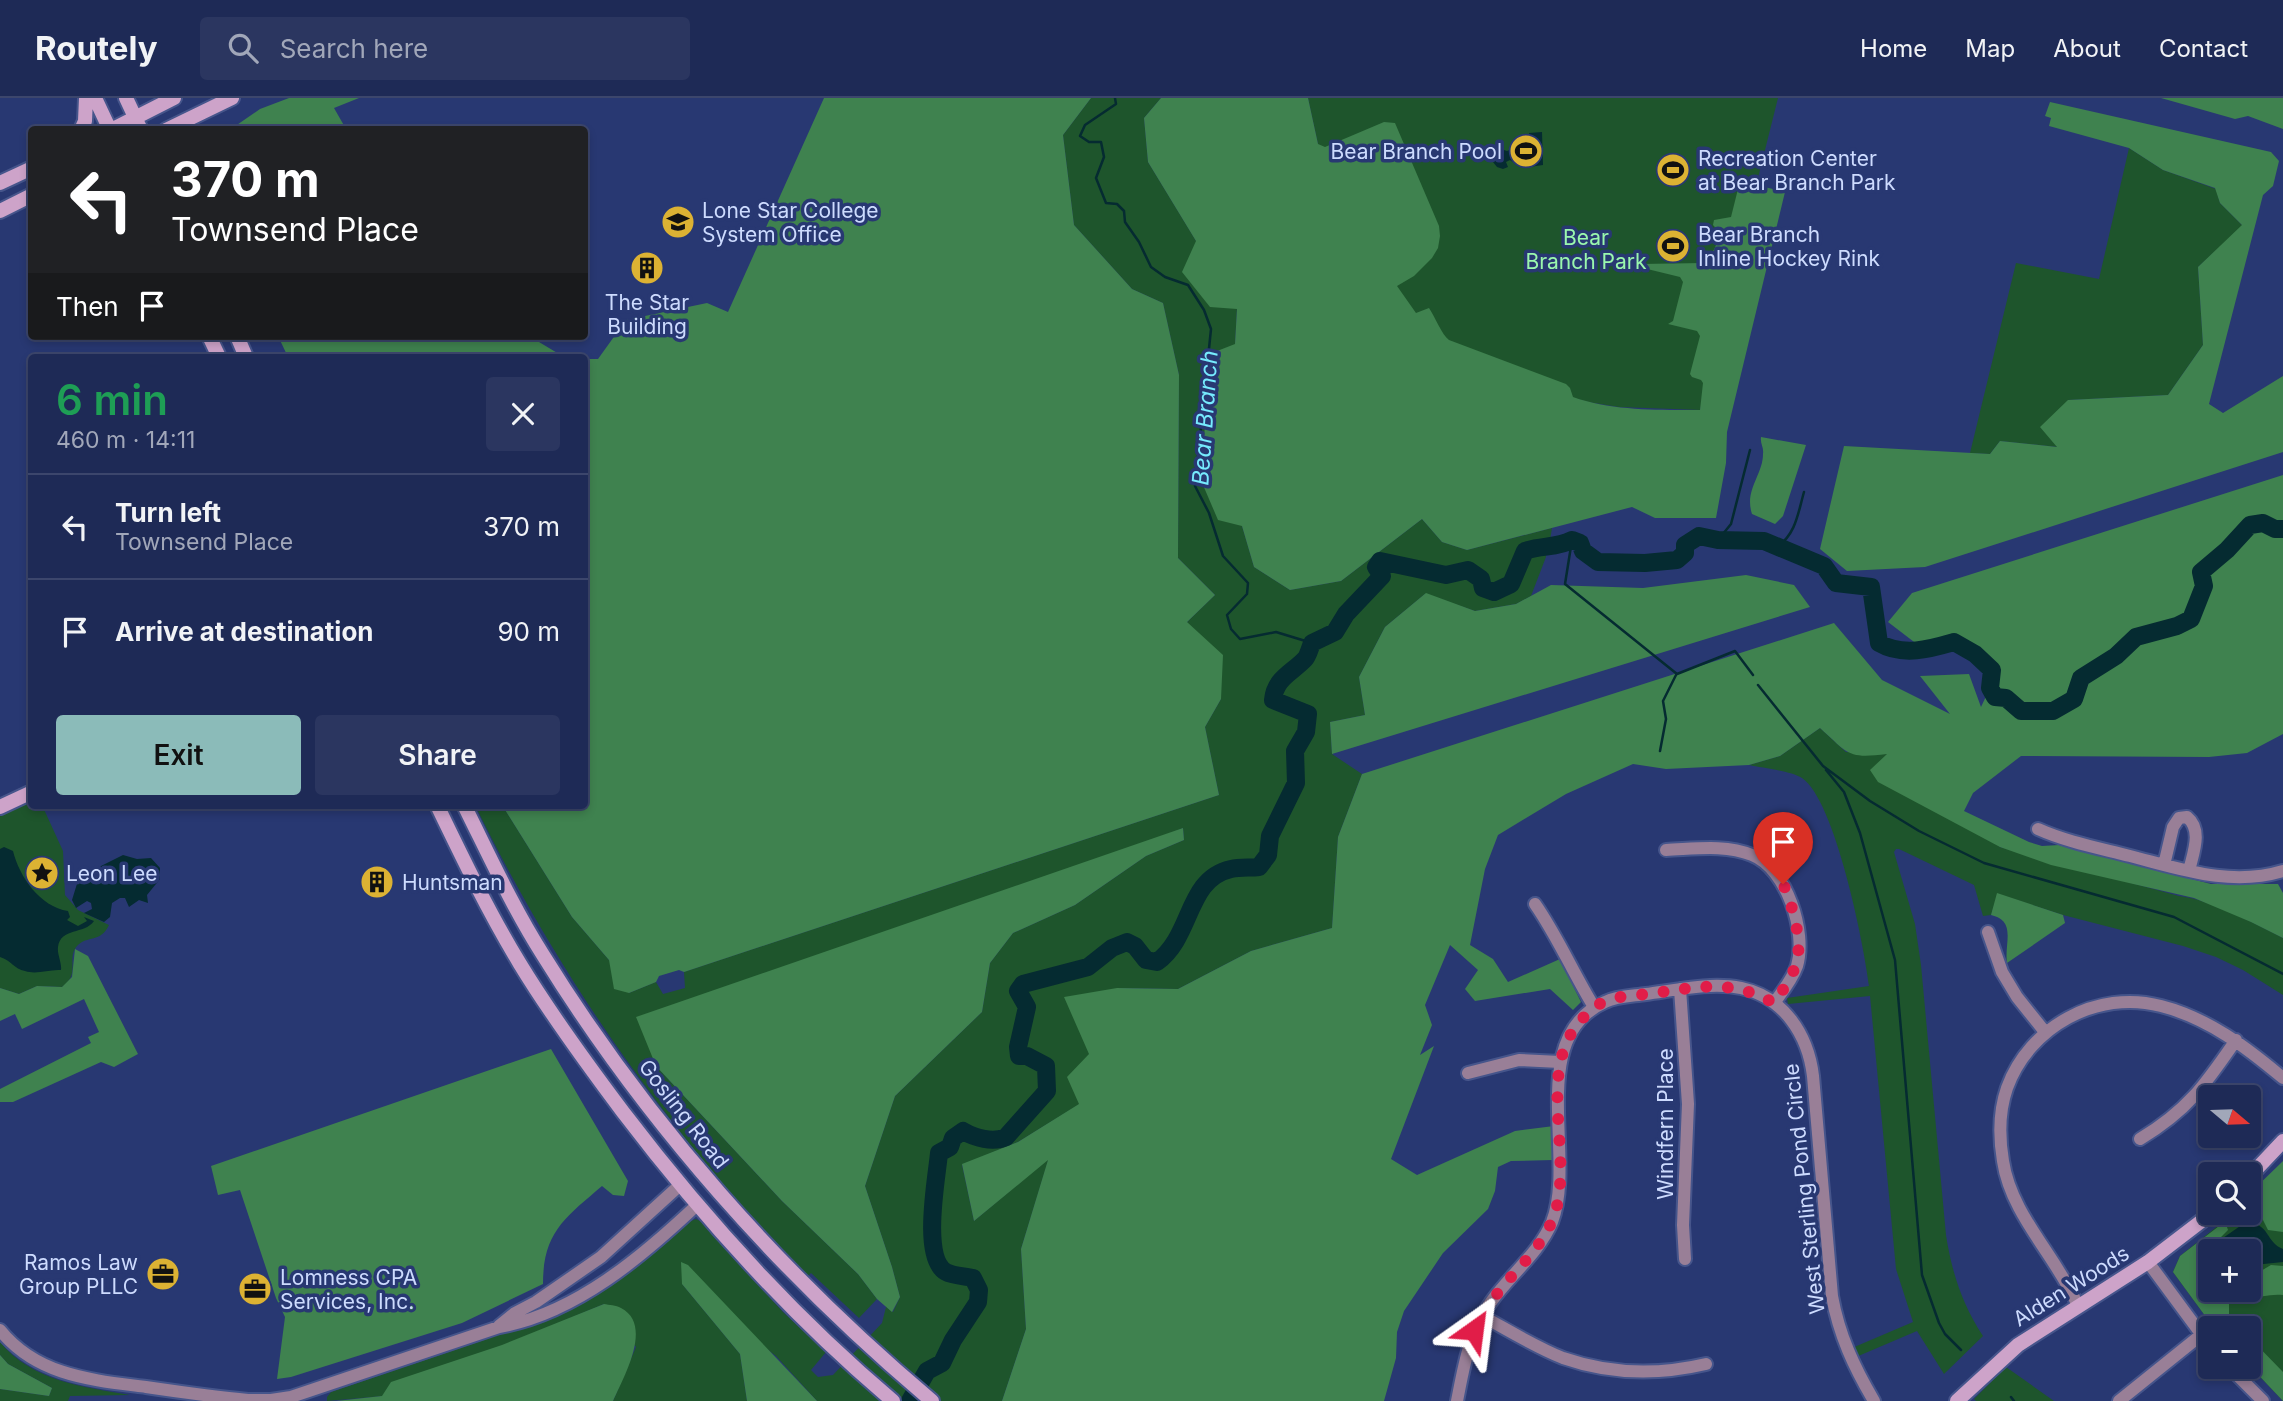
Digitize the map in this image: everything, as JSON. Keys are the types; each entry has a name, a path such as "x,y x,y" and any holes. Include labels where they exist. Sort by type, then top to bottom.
{"main road":[{"path":"83,126 86,98"},
{"path":"94,98 108,126"},
{"path":"126,98 138,123 174,98"},
{"path":"189,123 232,98"},
{"path":"0,183 28,170"},
{"path":"0,211 28,197"},
{"path":"0,807 28,794"},
{"path":"439,809 490,911 522,966 584,1060 680,1185 778,1295 893,1401"},
{"name":"Gosling Road","path":"466,809 542,955 605,1046 714,1187 750,1228 850,1328 932,1401"},
{"path":"2261,1164 2283,1141"},
{"name":"Alden Woods","path":"1957,1401 2018,1345 2148,1262 2198,1224"}],"street":[{"path":"2164,865 2173,827 2179,818 2187,817 2194,823 2197,834 2189,871"},
{"path":"2038,828 2062,839 2189,871 2233,878 2283,872"},
{"path":"1667,850 1740,851 1766,863 1775,873 1789,896 1800,951 1791,979 1774,1003"},
{"path":"1457,1401 1468,1345 1482,1316 1502,1287 1537,1248 1556,1211 1559,1185 1560,1062 1573,1029 1594,1007 1553,930 1535,904"},
{"path":"1988,932 2002,972 2017,997 2045,1032"},
{"name":"West Sterling Pond Circle","path":"1594,1007 1621,997 1730,986 1745,989 1774,1003 1800,1030 1811,1060 1832,1296 1838,1325 1858,1375 1874,1401"},
{"name":"Windfern Place","path":"1680,989 1688,1104 1683,1225 1685,1259"},
{"path":"2078,1306 2009,1186 2001,1141 2001,1119 2007,1087 2022,1058 2045,1032 2080,1012 2101,1005 2144,1003 2180,1012 2236,1040 2283,1078"},
{"path":"2140,1139 2181,1111 2206,1083 2236,1040"},
{"path":"1468,1073 1519,1060 1560,1062"},
{"path":"499,1326 515,1312 536,1302 601,1257 680,1185"},
{"path":"0,1330 24,1353 68,1375 97,1382 223,1398 271,1400 291,1397 499,1326 520,1323 545,1313 608,1280 659,1241 698,1204"},
{"path":"2148,1262 2198,1331"},
{"path":"1482,1316 1544,1350 1601,1367 1656,1372 1678,1371 1706,1364"},
{"path":"2119,1401 2198,1337"},
{"path":"2241,1379 2263,1401"}],"green space":[{"path":"289,98 359,98 334,108 344,126 235,126 260,109"},
{"path":"824,98 1091,98 1063,135 1074,225 1132,289 1163,303 1179,375 1178,558 1215,595 1187,622 1223,655 1221,699 1205,727 1219,795 684,972 679,970 659,976 656,982 629,993 614,989 609,960 572,917 504,809 588,809 588,359 598,359 626,320 707,303 728,312"},
{"path":"1091,98 1161,98 1144,118 1148,162 1237,308 1235,344 1242,526 1254,567 1290,590 1341,581 1422,519 1442,542 1467,550 1552,528 1550,540 1545,539 1546,557 1531,596 1516,604 1475,611 1425,594 1385,627 1359,677 1365,715 1330,722 1332,754 1362,774 1338,837 1332,928 1251,951 1178,989 1117,988 1089,1054 1080,1104 1018,1142 962,1165 974,1221 1049,1158 1021,1249 1026,1329 1002,1401 817,1401 776,1356 682,1284 740,1354 747,1401 613,1401 636,1347 604,1304 383,1396 327,1401 331,1392 531,1324 696,1219 708,1225 707,1229 783,1312 826,1352 811,1370 818,1377 833,1375 882,1323 886,1307 893,1312 900,1297 865,1186 895,1096 982,1012 990,963 1013,933 1075,905 1146,856 1184,840 1183,828 656,1066 782,1201 858,1274 877,1299 859,1318 811,1273 808,1276 752,1218 651,1094 556,954 477,809 504,809 572,917 609,960 629,993 656,982 663,994 685,988 684,972 1219,795 1205,727 1221,699 1187,622 1215,595 1178,558 1179,375 1163,303 1132,289 1074,225 1063,135"},
{"path":"1161,98 1308,98 1318,144 1325,147 1384,122 1395,123 1439,226 1438,248 1432,258 1414,276 1397,286 1416,313 1429,308 1449,340 1566,384 1573,397 1604,405 1636,409 1700,410 1703,383 1690,374 1700,336 1697,331 1668,324 1673,321 1683,282 1680,277 1639,267 1640,264 1703,263 1708,260 1718,238 1714,220 1731,217 1740,181 1785,192 1727,432 1726,463 1716,518 1655,518 1632,507 1467,550 1442,542 1422,519 1341,581 1290,590 1254,567 1242,526 1218,520 1200,478 1212,353 1235,344 1237,309 1210,307 1182,272 1196,241 1148,162 1144,118"},
{"name":"Bear Branch Park","path":"1308,98 1778,98 1700,410 1619,407 1588,402 1434,359 1318,144"},
{"path":"2161,98 2283,98 2283,129 2248,116 2235,119"},
{"path":"2050,102 2271,152 2279,161 2273,186 2263,195 2209,404 2223,413 2283,376 2283,452 1925,567 1847,571 1820,549 1844,446 1990,454 2000,441 2057,447 2040,427 2068,400 2168,395 2203,345 2198,267 2242,225 2220,203 2215,188 2163,170 2129,148 2049,126 2051,118 2045,116"},
{"path":"2129,148 2163,170 2216,189 2220,203 2243,226 2198,267 2203,345 2168,395 2068,400 2058,447 2000,441 1990,454 1970,453 2016,263 2099,279"},
{"path":"280,340 536,340 559,354 287,354"},
{"path":"1761,437 1806,445 1783,516 1775,524 1752,514 1750,505 1750,497 1762,462"},
{"path":"2283,475 2283,734 2247,753 2209,757 2021,756 1973,793 1964,811 2042,846 2059,845 2211,884 2278,884 2283,893 2283,938 2194,898 2051,865 2000,847 1878,782 1870,770 1887,754 1864,756 1849,753 1820,728 1780,756 1749,765 1666,769 1633,764 1566,794 1498,835 1485,869 1470,945 1493,959 1508,982 1560,959 1581,1002 1573,1010 1550,989 1475,1001 1465,989 1478,970 1450,945 1425,1005 1432,1025 1420,1055 1434,1046 1391,1159 1417,1175 1515,1131 1554,1126 1553,1160 1511,1161 1498,1167 1495,1191 1488,1209 1443,1253 1404,1311 1397,1332 1396,1358 1384,1401 1002,1401 1026,1329 1021,1249 1048,1160 974,1221 962,1164 1018,1142 1079,1104 1067,1077 1089,1054 1064,997 1117,988 1178,989 1251,951 1332,928 1338,837 1362,774 1834,623 1882,680 1950,714 1920,676 1969,674 1981,707 1999,669 1970,645 1918,645 1888,622 1912,593"},
{"path":"1746,575 1794,585 1810,607 1332,754 1330,722 1365,715 1359,677 1385,627 1426,593 1475,611 1516,604 1551,585 1643,588"},
{"path":"1820,728 1846,752 1888,753 2000,847 2205,902 2283,938 2283,995 2216,957 2063,915 1998,894 1991,915 1983,916 1974,885 1896,849 1894,852 1915,924 1921,965 1948,1249 1964,1300 1983,1336 1944,1374 1917,1331 1856,1357 1852,1348 1913,1322 1896,1269 1870,996 1788,1004 1787,998 1869,986 1866,966 1846,874 1826,814 1814,792 1802,778 1749,765 1780,756"},
{"path":"28,802 28,809 44,809 63,851 65,895 78,910 109,925 98,937 77,946 71,977 62,987 37,986 19,994 0,988 0,816"},
{"path":"1183,828 1184,840 1146,856 1075,905 1013,933 990,963 982,1012 895,1096 865,1186 900,1297 892,1312 877,1299 858,1274 782,1201 656,1066 636,1017"},
{"path":"1997,893 2063,915 2065,923 2007,963 2007,928 2004,922 1991,915"},
{"path":"75,949 88,956 138,1054 114,1067 101,1062 13,1102 0,1102 0,1089 91,1043 88,1037 99,1032 84,999 22,1029 15,1014 0,1021 0,988 19,994 37,986 62,987 72,977"},
{"path":"551,1049 628,1181 624,1196 613,1195 602,1186 567,1217 547,1251 543,1284 462,1323 291,1377 277,1379 285,1317 276,1298 240,1190 218,1195 211,1166"},
{"path":"2283,1161 2283,1232 2268,1230 2261,1216 2261,1182"},
{"path":"2283,1164 2283,1401 2261,1378 2261,1316 2205,1316 2173,1272 2180,1256 2198,1242 2198,1302 2261,1302 2261,1239 2201,1239 2219,1225 2261,1225 2261,1196"},
{"path":"2220,1225 2226,1225 2228,1230 2219,1239 2202,1239"},
{"path":"2198,1242 2198,1302 2229,1302 2231,1316 2205,1316 2173,1272 2180,1256"},
{"path":"681,1262 688,1265 817,1401 747,1401 740,1354 682,1284"},
{"path":"2271,1265 2283,1266 2283,1295 2261,1296 2261,1271"},
{"path":"604,1304 621,1308 631,1316 635,1326 636,1339 629,1366 613,1401 336,1401 382,1396 391,1382 502,1345"},
{"path":"0,1342 27,1366 43,1374 77,1385 130,1395 70,1396 68,1401 0,1401 0,1389 49,1396 52,1388 8,1364 0,1355"},
{"path":"2261,1349 2283,1372 2283,1401 2261,1378"},
{"path":"0,1355 8,1364 52,1388 49,1396 0,1389"},
{"path":"2006,1367 2054,1401 1976,1401 1974,1399"}],"shaded area":[{"name":"Bear Branch Pool","path":"1542,132 1543,165 1529,167 1524,163 1517,165 1510,160 1506,162 1508,167 1503,169 1493,162 1496,160 1496,152 1501,149 1507,151 1526,148 1529,133"},
{"path":"4,847 13,851 20,870 40,897 68,911 70,917 67,920 78,926 87,921 84,917 94,921 85,928 63,936 58,950 61,970 30,972 0,957 0,849"},
{"path":"123,855 137,859 151,858 160,868 160,879 147,895 148,903 139,900 129,907 125,898 120,898 112,903 110,917 104,922 84,913 92,909 91,903 87,901 76,908 72,900 80,874 84,872 90,878 93,877 101,866"},
{"path":"2242,1225 2258,1225 2283,1249 2283,1262 2261,1264 2261,1239 2221,1239"}],"waterway":[{"name":"Bear Branch","path":"1115,98 1116,104 1085,125 1080,136 1089,142 1101,142 1104,157 1096,178 1106,203 1117,204 1124,211 1125,222 1139,242 1151,267 1165,277 1188,285 1204,310 1211,329 1195,486 1209,513 1223,556 1248,583 1247,594 1227,615 1231,629 1240,639 1276,632 1312,643"},
{"path":"1718,540 1731,524 1750,450"},
{"path":"1777,547 1792,529 1804,492"},
{"path":"910,1401 927,1371 942,1363 953,1340 978,1302 979,1290 973,1278 946,1272 938,1264 934,1251 932,1216 939,1153 950,1147 953,1138 963,1131 984,1139 1006,1137 1047,1091 1046,1066 1027,1056 1019,1056 1018,1047 1027,1007 1018,991 1023,984 1088,967 1112,948 1127,942 1135,946 1146,960 1157,962 1169,951 1206,884 1216,875 1231,869 1259,867 1268,855 1270,836 1296,783 1295,751 1306,732 1308,714 1273,700 1274,692 1281,681 1306,658 1312,643 1335,632 1346,614 1382,576 1376,567 1380,561 1446,575 1468,570 1481,579 1483,588 1494,592 1511,584 1525,551 1572,540 1580,543 1583,551 1598,562 1645,563 1677,560 1685,553 1685,545 1699,536 1718,540 1764,541 1824,566 1836,583 1871,587 1879,643 1907,651 1954,642 1975,654 1992,670 1990,688 1995,697 2006,698 2021,711 2053,711 2074,699 2081,678 2116,656 2136,637 2177,626 2191,619 2204,586 2201,572 2227,550 2250,525 2263,523 2275,529 2283,529"},
{"path":"1572,540 1565,584 1677,674 1735,651 1753,675"},
{"path":"1660,751 1666,719 1663,701 1676,675"},
{"path":"1758,685 1823,766 1870,801 1919,831 1984,863 2174,917 2283,974"},
{"path":"1826,770 1844,792 1860,833 1895,960 1922,1275 1939,1323 1945,1334 1961,1350"},
{"path":"2011,1397 2014,1401"}],"place":[{"name":"Bear Branch Pool","path":"1526,151"},
{"name":"Recreation Center at Bear Branch Park","path":"1673,170"},
{"name":"Lone Star College System Office","path":"678,222"},
{"name":"Bear Branch Inline Hockey Rink","path":"1673,246"},
{"name":"The Star Building","path":"647,268"},
{"name":"Leon Lee","path":"42,873"},
{"name":"Huntsman","path":"377,882"},
{"name":"Ramos Law Group PLLC","path":"163,1274"},
{"name":"Lomness CPA Services, Inc.","path":"255,1289"}],"route":[{"path":"1474,1330 1490,1302 1537,1248 1556,1211 1559,1185 1560,1062 1573,1029 1594,1007 1607,1000 1680,989 1730,986 1745,989 1774,1003 1791,979 1800,951 1789,896 1783,884"}]}
